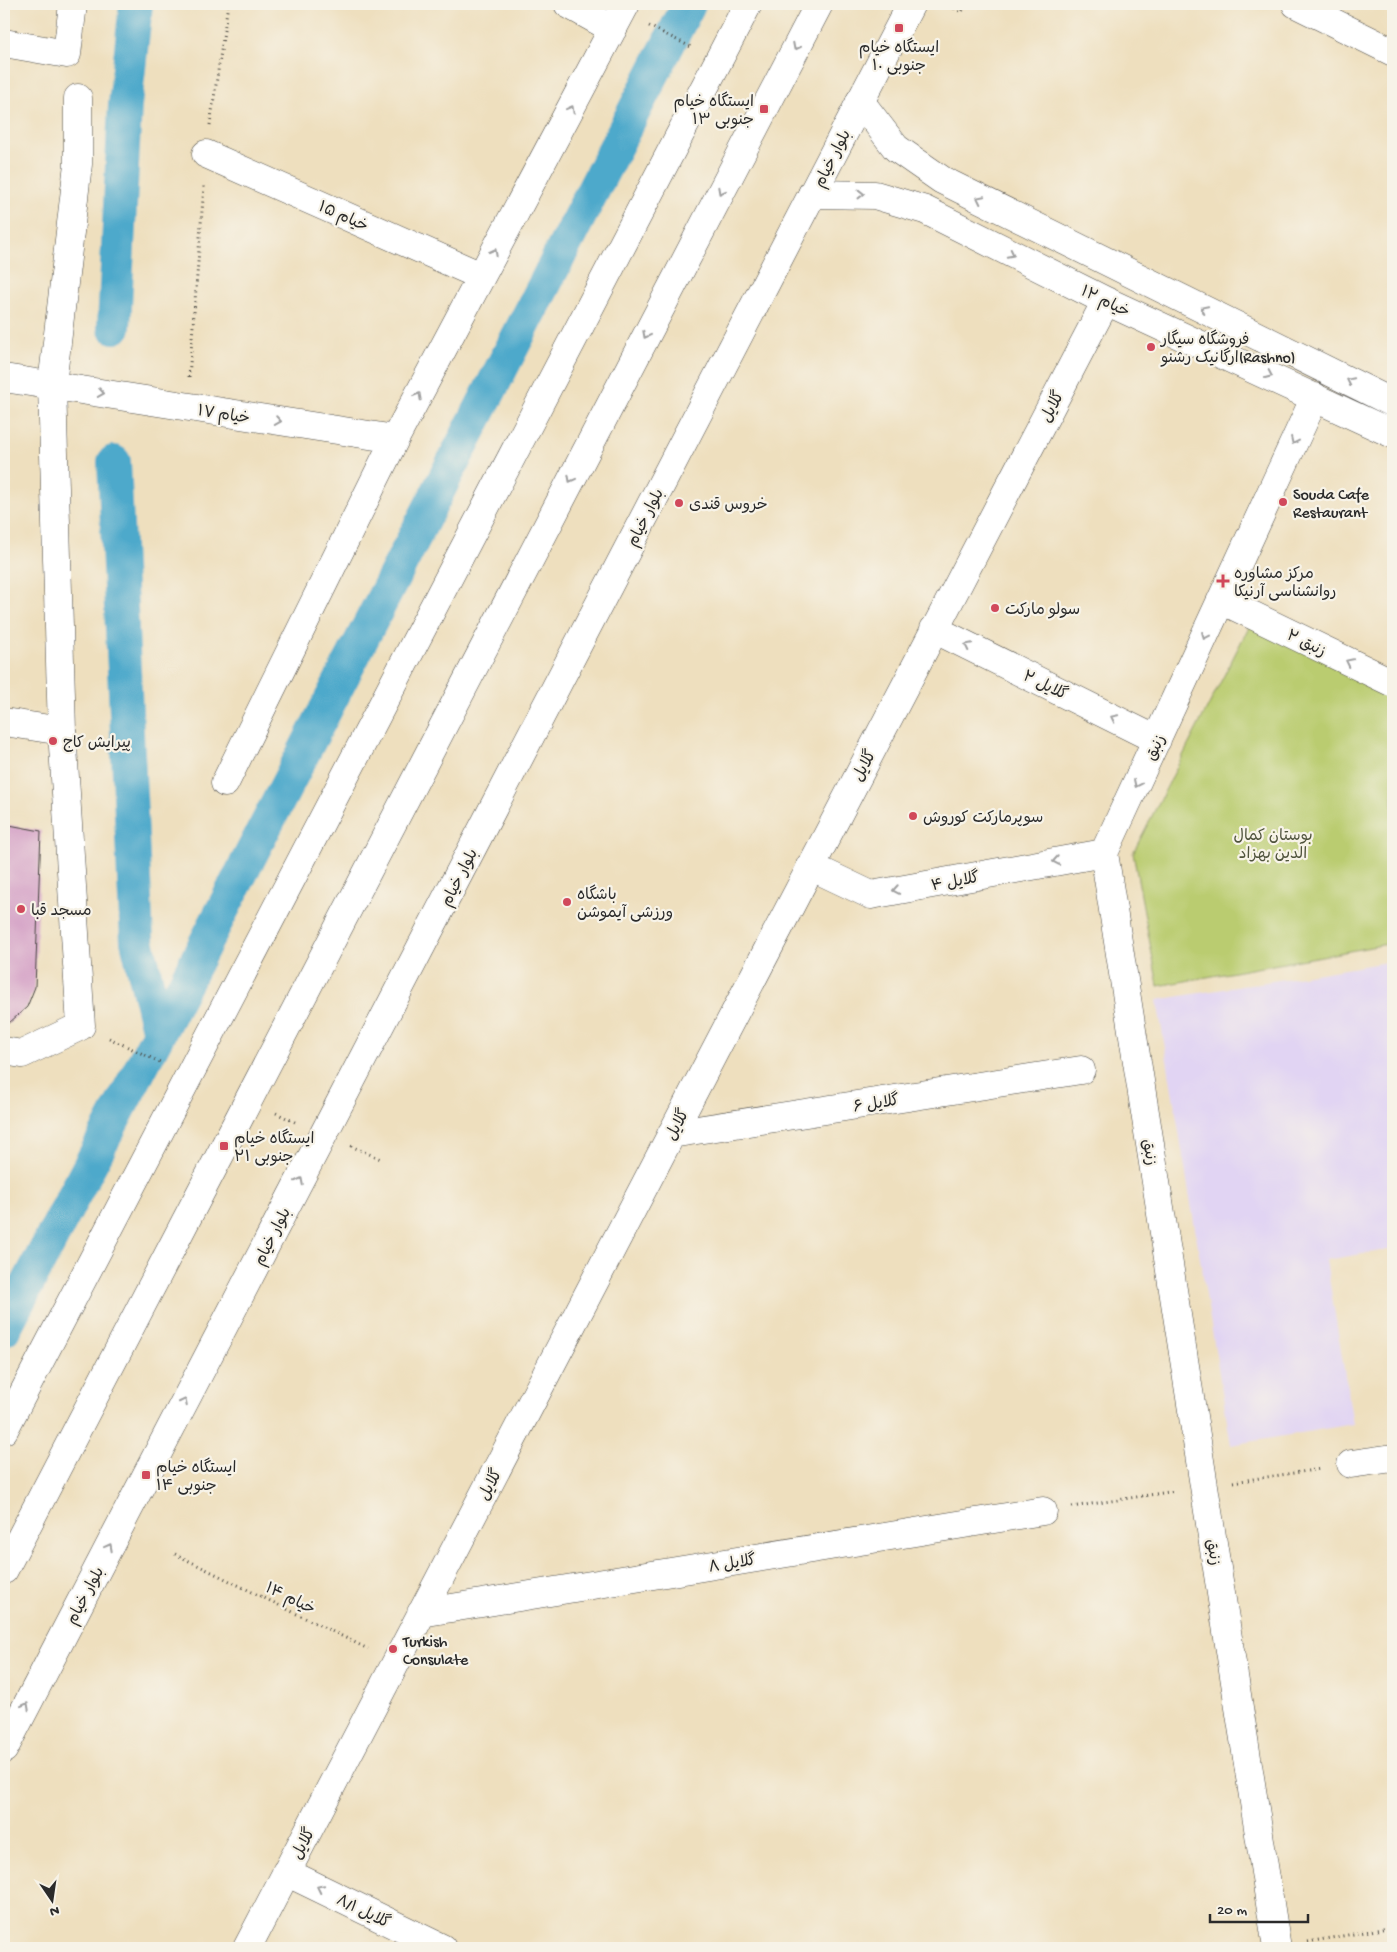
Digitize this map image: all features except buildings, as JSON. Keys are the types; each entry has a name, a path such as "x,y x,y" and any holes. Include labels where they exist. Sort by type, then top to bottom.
{"street":[{"path":"4,43 67,54 73,4"},
{"path":"224,783 395,439 620,15 568,4"},
{"path":"4,1430 185,1074 748,4"},
{"path":"4,1570 819,4"},
{"name":"بلوار خیام","path":"4,1749 911,4"},
{"path":"1296,4 1393,52"},
{"path":"13,1053 82,1026 62,731 52,385 78,164 78,98"},
{"path":"860,101 896,148 942,180 1393,403"},
{"name":"خیام ۱۵","path":"206,154 481,276"},
{"name":"خیام ۱۲","path":"812,194 875,195 925,210 1106,301 1393,434"},
{"name":"گلایل","path":"247,1948 1106,301"},
{"name":"خیام ۱۷","path":"4,378 395,439"},
{"name":"زنبق","path":"1277,1948 1104,852 1315,397"},
{"name":"زنبق ۲","path":"1221,600 1393,683"},
{"name":"گلایل ۲","path":"934,629 1157,740"},
{"path":"4,722 62,731"},
{"name":"گلایل ۴","path":"810,866 871,895 1104,852"},
{"name":"گلایل ۶","path":"671,1134 1081,1070"},
{"path":"1351,1464 1393,1458"},
{"name":"گلایل ۸","path":"421,1613 1043,1512"},
{"name":"گلایل ۸/۱","path":"286,1872 442,1948"}],"path":[{"path":"187,407 206,154 228,4"},
{"path":"945,4 962,12 966,4"},
{"path":"620,15 718,61"},
{"path":"82,1026 185,1074"},
{"path":"248,1101 383,1160"},
{"name":"خیام ۱۴","path":"175,1554 396,1662"},
{"path":"1277,1948 1393,1927"}],"shaded area":[{"path":"1393,961 1393,1249 1326,1260 1353,1424 1231,1445 1157,1000"}],"green space":[{"name":"بوستان کمال الدین بهزاد","path":"1258,609 1393,684 1393,943 1158,986 1133,853"}],"waterway":[{"path":"114,327 125,105 136,4"},
{"path":"4,1329 159,1033 689,4"},
{"path":"114,462 137,941 159,1033"}],"place":[{"name":"ایستگاه خیام جنوبی ۱۰","path":"899,28"},
{"name":"ایستگاه خیام جنوبی ۱۳","path":"764,109"},
{"name":"فروشگاه سیگار ارگانیک رشنو(Rashno)","path":"1151,347"},
{"name":"Souda Cafe Restaurant","path":"1283,502"},
{"name":"خروس قندی","path":"679,503"},
{"name":"مرکز مشاوره روانشناسی آرنیکا","path":"1223,581"},
{"name":"سولو مارکت","path":"995,608"},
{"name":"پیرایش کاج","path":"53,741"},
{"name":"سوپرمارکت کوروش","path":"913,816"},
{"name":"باشگاه ورزشی آیموشن","path":"567,902"},
{"name":"مسجد قبا","path":"21,909"},
{"name":"ایستگاه خیام جنوبی ۲۱","path":"224,1146"},
{"name":"ایستگاه خیام جنوبی ۱۴","path":"146,1475"},
{"name":"Turkish Consulate","path":"393,1649"}]}
